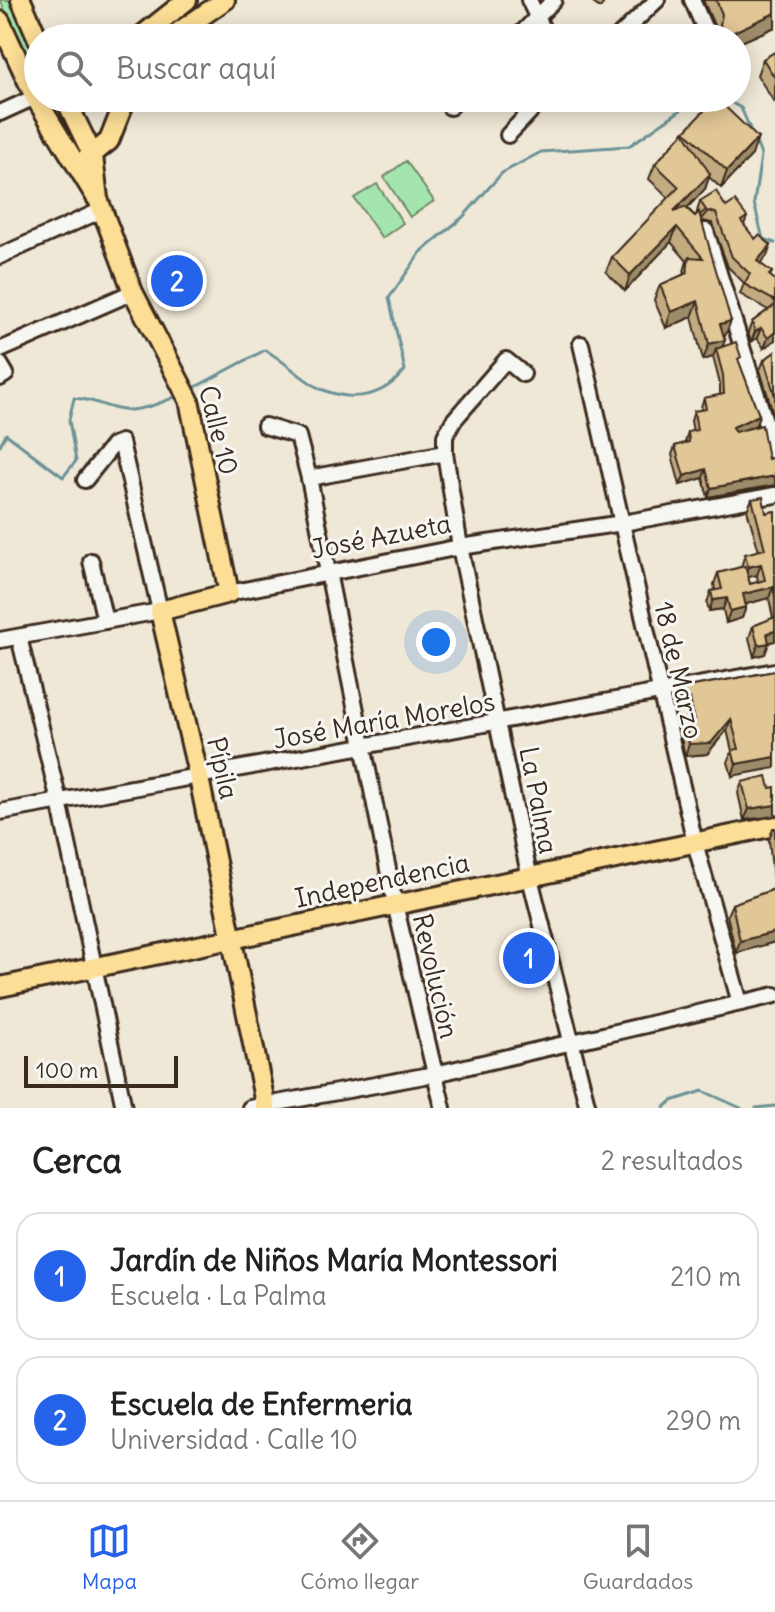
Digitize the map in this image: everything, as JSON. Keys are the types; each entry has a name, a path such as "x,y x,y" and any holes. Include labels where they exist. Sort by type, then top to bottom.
{"main road":[{"path":"21,0 31,24"},
{"path":"162,24 193,5 225,0"},
{"path":"180,24 193,5"},
{"name":"Calle 10","path":"0,21 24,72"},
{"name":"Calle 10","path":"45,112 100,205 133,292 189,400 229,593"},
{"name":"Calle 10","path":"72,112 93,156 100,205"},
{"path":"76,165 93,156 109,141 120,112"},
{"name":"José Azueta","path":"160,611 229,593"},
{"name":"Pípila","path":"160,611 233,939 260,1107"},
{"name":"Independencia","path":"0,987 529,874 775,826"}],"street":[{"path":"529,0 540,24"},
{"path":"530,24 554,0"},
{"path":"632,24 657,0"},
{"path":"692,0 703,24"},
{"path":"0,113 24,102"},
{"path":"508,135 530,112"},
{"path":"0,256 100,205"},
{"path":"706,231 771,423 775,453"},
{"path":"0,350 133,292"},
{"name":"18 de Marzo","path":"581,344 695,843 740,1003"},
{"path":"309,478 445,453 445,436 454,420 506,360 523,374"},
{"name":"Revolución","path":"265,426 298,436 309,478 395,904 443,1108"},
{"name":"Pípila","path":"85,480 113,445 121,442 160,611"},
{"name":"La Palma","path":"445,453 460,547 529,874 588,1108"},
{"name":"José Azueta","path":"229,593 460,547 623,523 775,495"},
{"path":"91,561 105,621"},
{"name":"José Azueta","path":"0,640 160,611"},
{"path":"19,637 59,801 124,1108"},
{"name":"José María Morelos","path":"0,812 498,724 775,671"},
{"path":"260,1107 435,1074 775,995"}],"green space":[{"path":"0,0 13,0 24,25 24,52"},
{"path":"406,161 434,201 410,217 384,177"},
{"path":"377,184 403,223 382,238 354,198"}],"building":[{"path":"716,0 775,0 775,13 751,24 720,24 722,14"},
{"path":"775,52 775,78 763,59"},
{"path":"703,112 731,112 758,138 727,171 685,131"},
{"path":"684,132 710,174 674,211 685,207 695,216 699,212 731,321 720,324 725,340 709,344 698,301 671,312 660,285 687,273 689,257 703,258 677,227 630,275 612,257 679,187 655,164"},
{"path":"716,191 726,207 735,201 747,217 741,221 755,239 759,235 771,245 757,261 772,272 769,275 775,280 775,301 744,284 750,274 732,257 716,213 708,211 701,219 700,215 706,210 700,201"},
{"path":"775,305 775,332 768,338 761,328 755,332 752,322"},
{"path":"736,342 741,357 738,359 759,415 733,427 735,432 762,425 768,459 775,457 775,476 711,488 706,469 684,476 675,446 689,442 688,432 697,430 694,411 706,409 704,398 724,394 716,349"},
{"path":"775,352 775,396 764,360"},
{"path":"763,497 766,513 775,511 775,597 773,587 743,594 746,607 730,611 727,598 713,600 711,591 722,589 718,573 745,566 750,584 765,580 761,564 748,567 745,554 765,549 752,499"},
{"path":"775,617 775,631 767,633 769,643 758,645 753,626"},
{"path":"775,671 775,757 736,764 732,750 739,749 731,719 711,743 689,744 686,727 695,725 690,698 679,700 677,689"},
{"path":"767,776 770,788 775,787 775,805 749,809 742,782"},
{"path":"775,889 775,932 740,941 732,904"}],"waterway":[{"path":"190,390 265,350 315,386 333,393 356,396 377,392 405,370 389,298 421,252 463,217 502,173 541,152 629,146 678,112"},
{"path":"743,112 752,133"},
{"path":"755,140 761,155 754,203 763,239 775,243"},
{"path":"0,445 6,434 63,477 76,461 69,420 74,398 133,410 180,395"},
{"path":"664,1108 672,1101 703,1091 741,1108"},
{"path":"756,1108 775,1106"}],"place":[{"name":"Escuela de Enfermeria","path":"177,281"},
{"name":"Jardín de Niños María Montessori","path":"529,958"}]}
